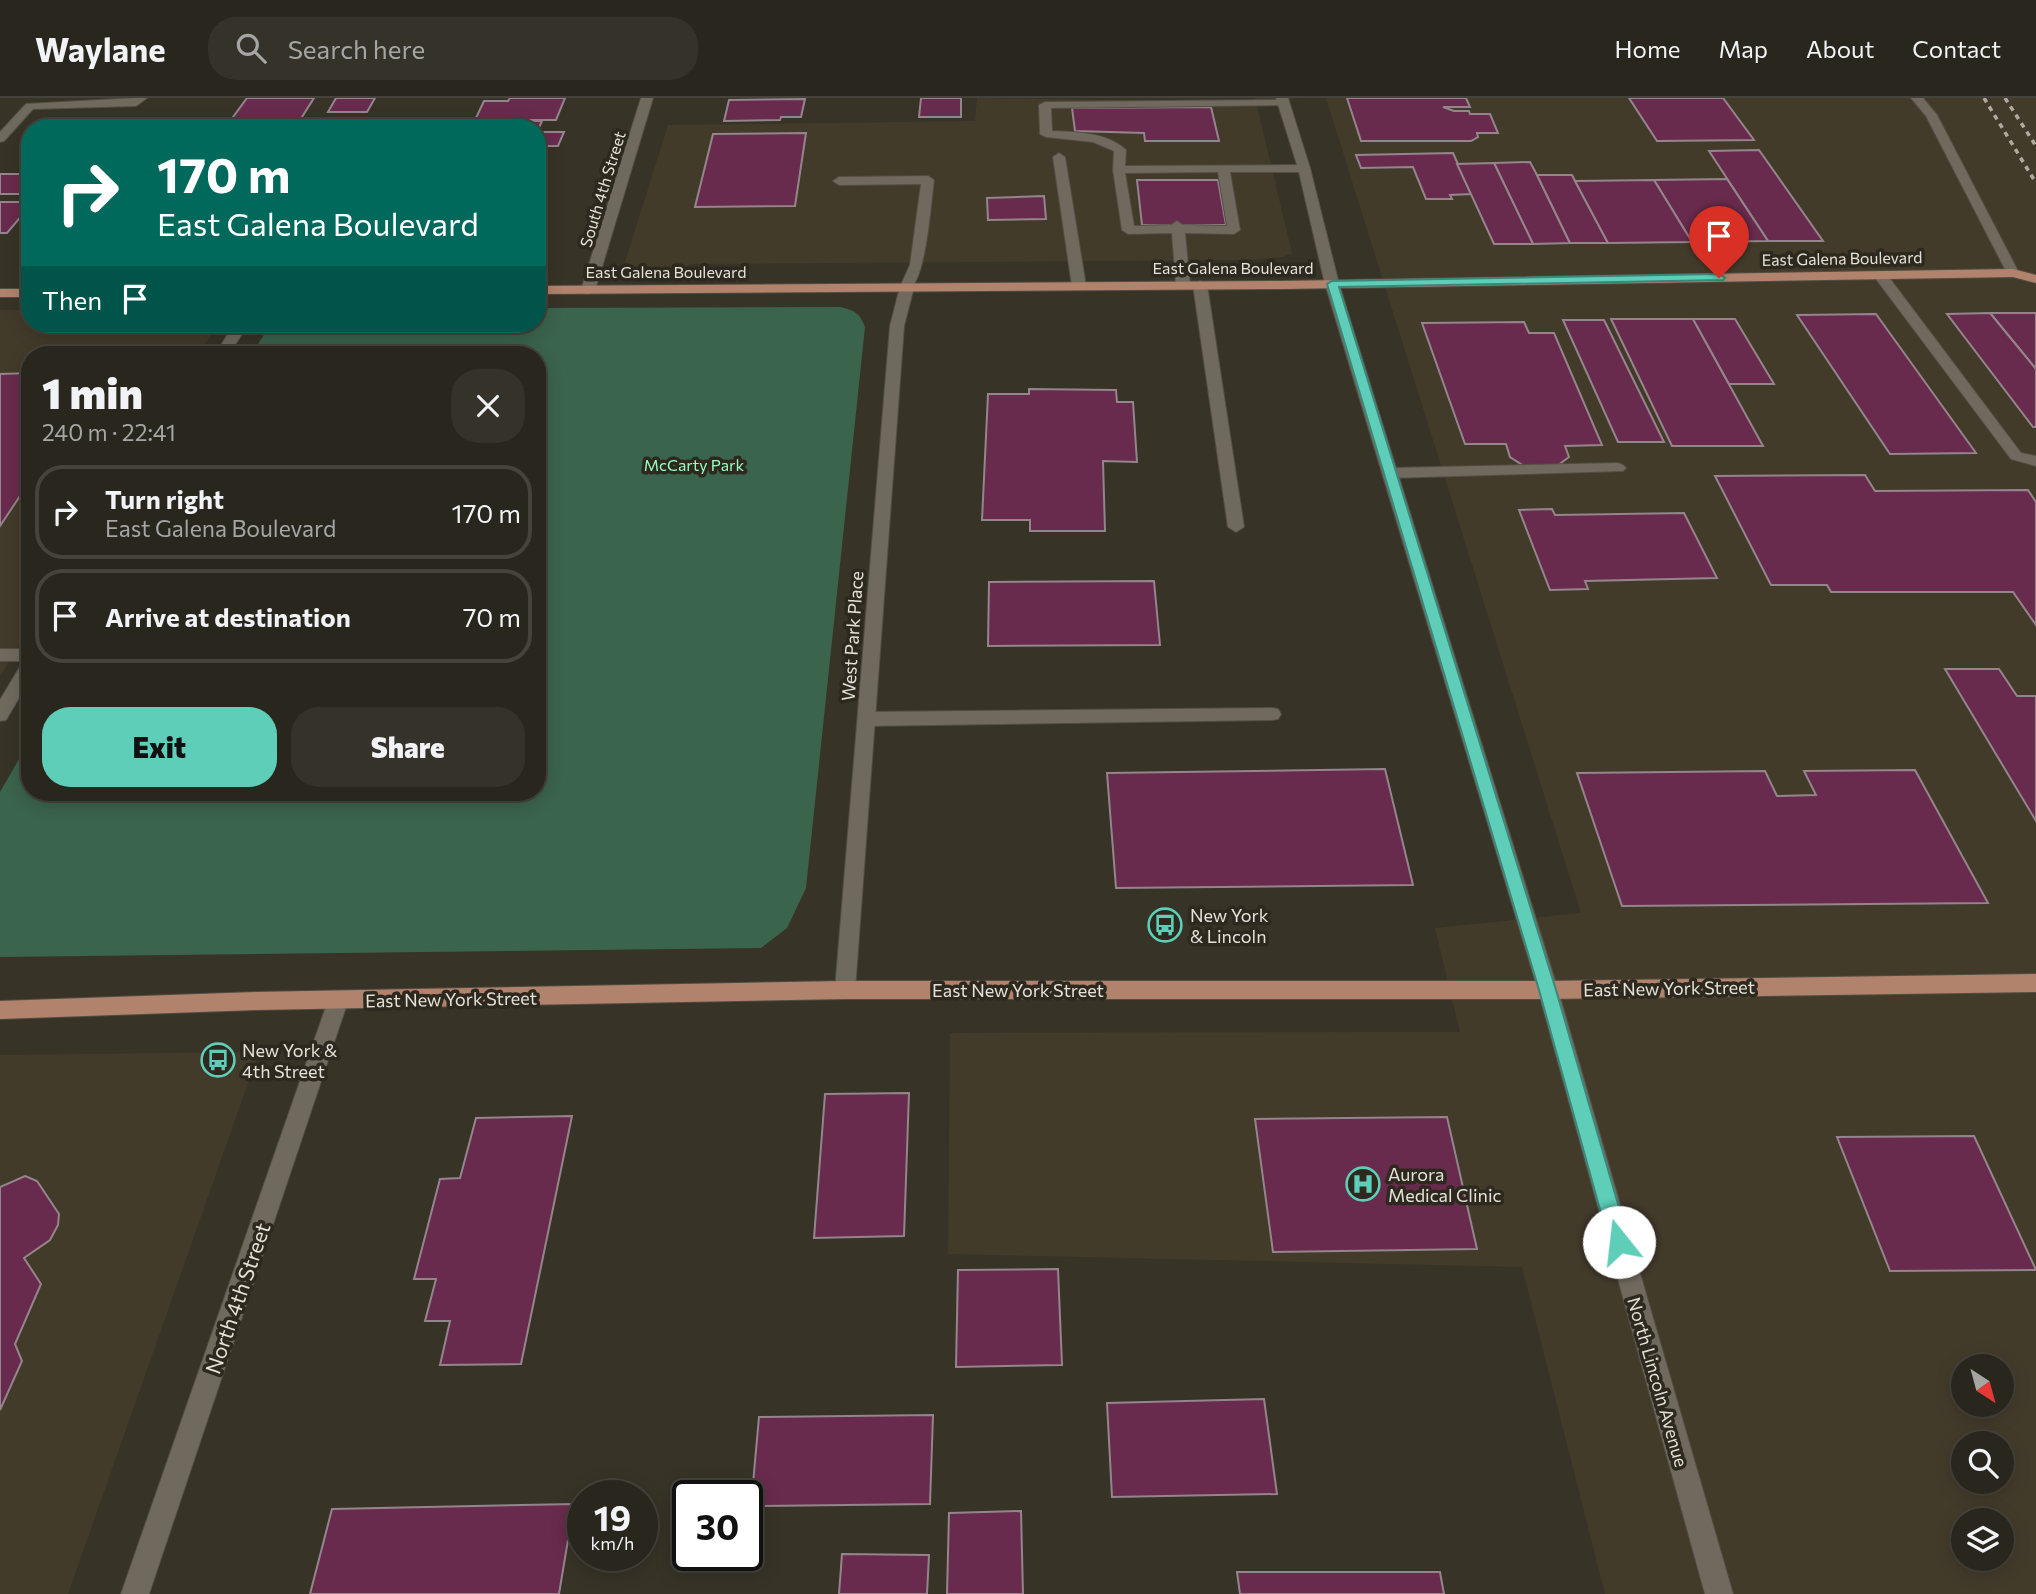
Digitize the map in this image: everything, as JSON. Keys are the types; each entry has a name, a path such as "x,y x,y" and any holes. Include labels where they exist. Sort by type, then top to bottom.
{"main road":[{"name":"East Galena Boulevard","path":"2013,273 2036,263"},
{"name":"East Galena Boulevard","path":"546,290 1332,284 2013,273 2036,279"},
{"path":"0,293 21,293"},
{"name":"East New York Street","path":"0,1010 256,1000 338,1001 845,990 1548,990 2036,983"}],"street":[{"path":"0,139 30,106 136,103 141,98"},
{"name":"South 4th Street","path":"588,289 647,98"},
{"path":"1917,98 1931,115 2013,273"},
{"path":"1223,169 1234,230 1177,227 1128,230 1119,170 1120,150 1113,144 1096,138 1046,134 1045,105 1282,100"},
{"name":"North Lincoln Avenue","path":"1282,100 1304,168 1332,284 1548,990 1719,1594"},
{"path":"1059,157 1079,286"},
{"path":"1119,170 1175,175 1223,169 1304,168"},
{"name":"West Park Place","path":"839,181 928,180 916,265 897,326 845,990"},
{"path":"1177,227 1183,285"},
{"path":"1880,275 2016,456 2036,461"},
{"path":"1200,285 1236,527"},
{"path":"1390,473 1618,468"},
{"path":"0,655 21,655"},
{"path":"0,715 21,679"},
{"path":"866,719 1272,714"},
{"name":"North 4th Street","path":"135,1594 338,1001"}],"shaded area":[{"path":"977,98 1255,102 1255,98 1301,98 1256,102 1292,253 1283,257 1251,260 692,264 673,272 658,274 636,271 625,262 668,125 975,121"},
{"path":"1326,98 2036,98 2036,1594 1605,1594 1522,1267 948,1254 950,1033 1460,1032 1435,928 1581,913"},
{"path":"0,310 21,310 21,333 211,333 204,346 21,346 21,642 0,676"},
{"path":"259,1052 68,1594 0,1594 0,1055"}],"green space":[{"name":"McCarty Park","path":"840,307 856,313 865,327 806,888 787,928 761,948 0,957 0,792 21,756 21,801 546,801 546,346 257,346 265,333 546,333 546,308"}],"building":[{"path":"247,98 314,98 301,119 232,119"},
{"path":"336,98 375,98 367,112 328,112"},
{"path":"510,98 565,98 556,120 475,119 484,101 508,101"},
{"path":"921,98 961,98 961,117 919,117"},
{"path":"1347,98 1466,98 1470,107 1443,107 1454,111 1469,111 1470,114 1490,114 1498,133 1477,133 1478,137 1471,141 1361,141"},
{"path":"1629,98 1723,98 1754,140 1657,141"},
{"path":"805,99 801,117 724,121 729,100"},
{"path":"1211,107 1219,141 1145,141 1144,133 1075,131 1072,108"},
{"path":"546,132 564,132 558,146 546,146"},
{"path":"806,133 795,206 695,207 713,134"},
{"path":"1759,150 1823,241 1768,241 1709,151"},
{"path":"1453,153 1471,194 1450,195 1452,199 1426,199 1413,167 1361,168 1356,155"},
{"path":"1530,162 1570,243 1533,244 1494,163"},
{"path":"1494,163 1533,244 1494,244 1457,164"},
{"path":"0,174 21,174 19,194 0,194"},
{"path":"1537,175 1572,175 1608,243 1570,243"},
{"path":"1727,179 1768,241 1692,242 1654,180"},
{"path":"1137,180 1218,180 1226,225 1142,225"},
{"path":"1654,180 1692,242 1608,243 1575,181"},
{"path":"1044,196 1046,219 988,220 987,198"},
{"path":"0,202 21,202 21,217 7,233 0,233"},
{"path":"1990,313 2036,313 2036,369"},
{"path":"1990,313 2036,369 2036,427 2033,427 1947,314"},
{"path":"1876,314 1976,453 1890,454 1797,315"},
{"path":"1611,319 1693,319 1763,446 1672,446"},
{"path":"1693,319 1735,319 1774,384 1729,384"},
{"path":"1563,320 1604,320 1664,442 1618,442"},
{"path":"1524,322 1529,333 1554,333 1602,445 1565,446 1569,457 1557,466 1524,466 1510,457 1506,444 1465,444 1422,323"},
{"path":"21,373 21,494 0,526 0,374"},
{"path":"1029,389 1116,390 1117,402 1133,402 1137,462 1103,461 1105,531 1030,531 1030,520 982,520 988,394 1029,394"},
{"path":"1865,475 1875,491 2028,490 2036,502 2036,625 2013,592 1831,592 1827,585 1771,585 1715,476"},
{"path":"1552,509 1555,515 1684,513 1717,578 1585,581 1588,589 1550,590 1519,510"},
{"path":"1154,581 1160,645 988,646 989,582"},
{"path":"1945,669 1999,669 2017,696 2036,696 2036,821"},
{"path":"1385,769 1413,885 1116,888 1107,773"},
{"path":"1915,770 1988,903 1622,906 1577,773 1765,771 1777,796 1816,795 1804,771"},
{"path":"909,1093 904,1236 814,1238 825,1094"},
{"path":"572,1116 521,1364 440,1365 450,1321 425,1321 436,1279 414,1279 440,1179 460,1178 476,1118"},
{"name":"Aurora Medical Clinic","path":"1447,1117 1477,1249 1273,1252 1255,1119"},
{"path":"1974,1136 2036,1270 1890,1271 1837,1137"},
{"path":"25,1176 37,1181 59,1214 58,1225 50,1240 24,1258 41,1284 15,1344 22,1361 0,1410 0,1187"},
{"path":"1058,1269 1062,1365 956,1367 958,1270"},
{"path":"1264,1399 1277,1494 1112,1497 1107,1403"},
{"path":"933,1415 930,1504 763,1506 763,1480 753,1480 759,1417"},
{"path":"567,1504 567,1546 559,1594 310,1594 332,1509"},
{"path":"1021,1511 1023,1594 947,1594 949,1513"},
{"path":"842,1554 929,1555 927,1594 839,1594"},
{"path":"1237,1572 1440,1572 1444,1594 1240,1594"}],"railway":[{"path":"1984,98 2036,183"},
{"path":"2005,98 2036,146"}],"place":[{"name":"New York & Lincoln","path":"1165,925"},
{"name":"New York & 4th Street","path":"218,1060"},
{"name":"Aurora Medical Clinic","path":"1363,1184"}],"route":[{"path":"1619,1242 1548,990 1332,284 1719,278"}]}
